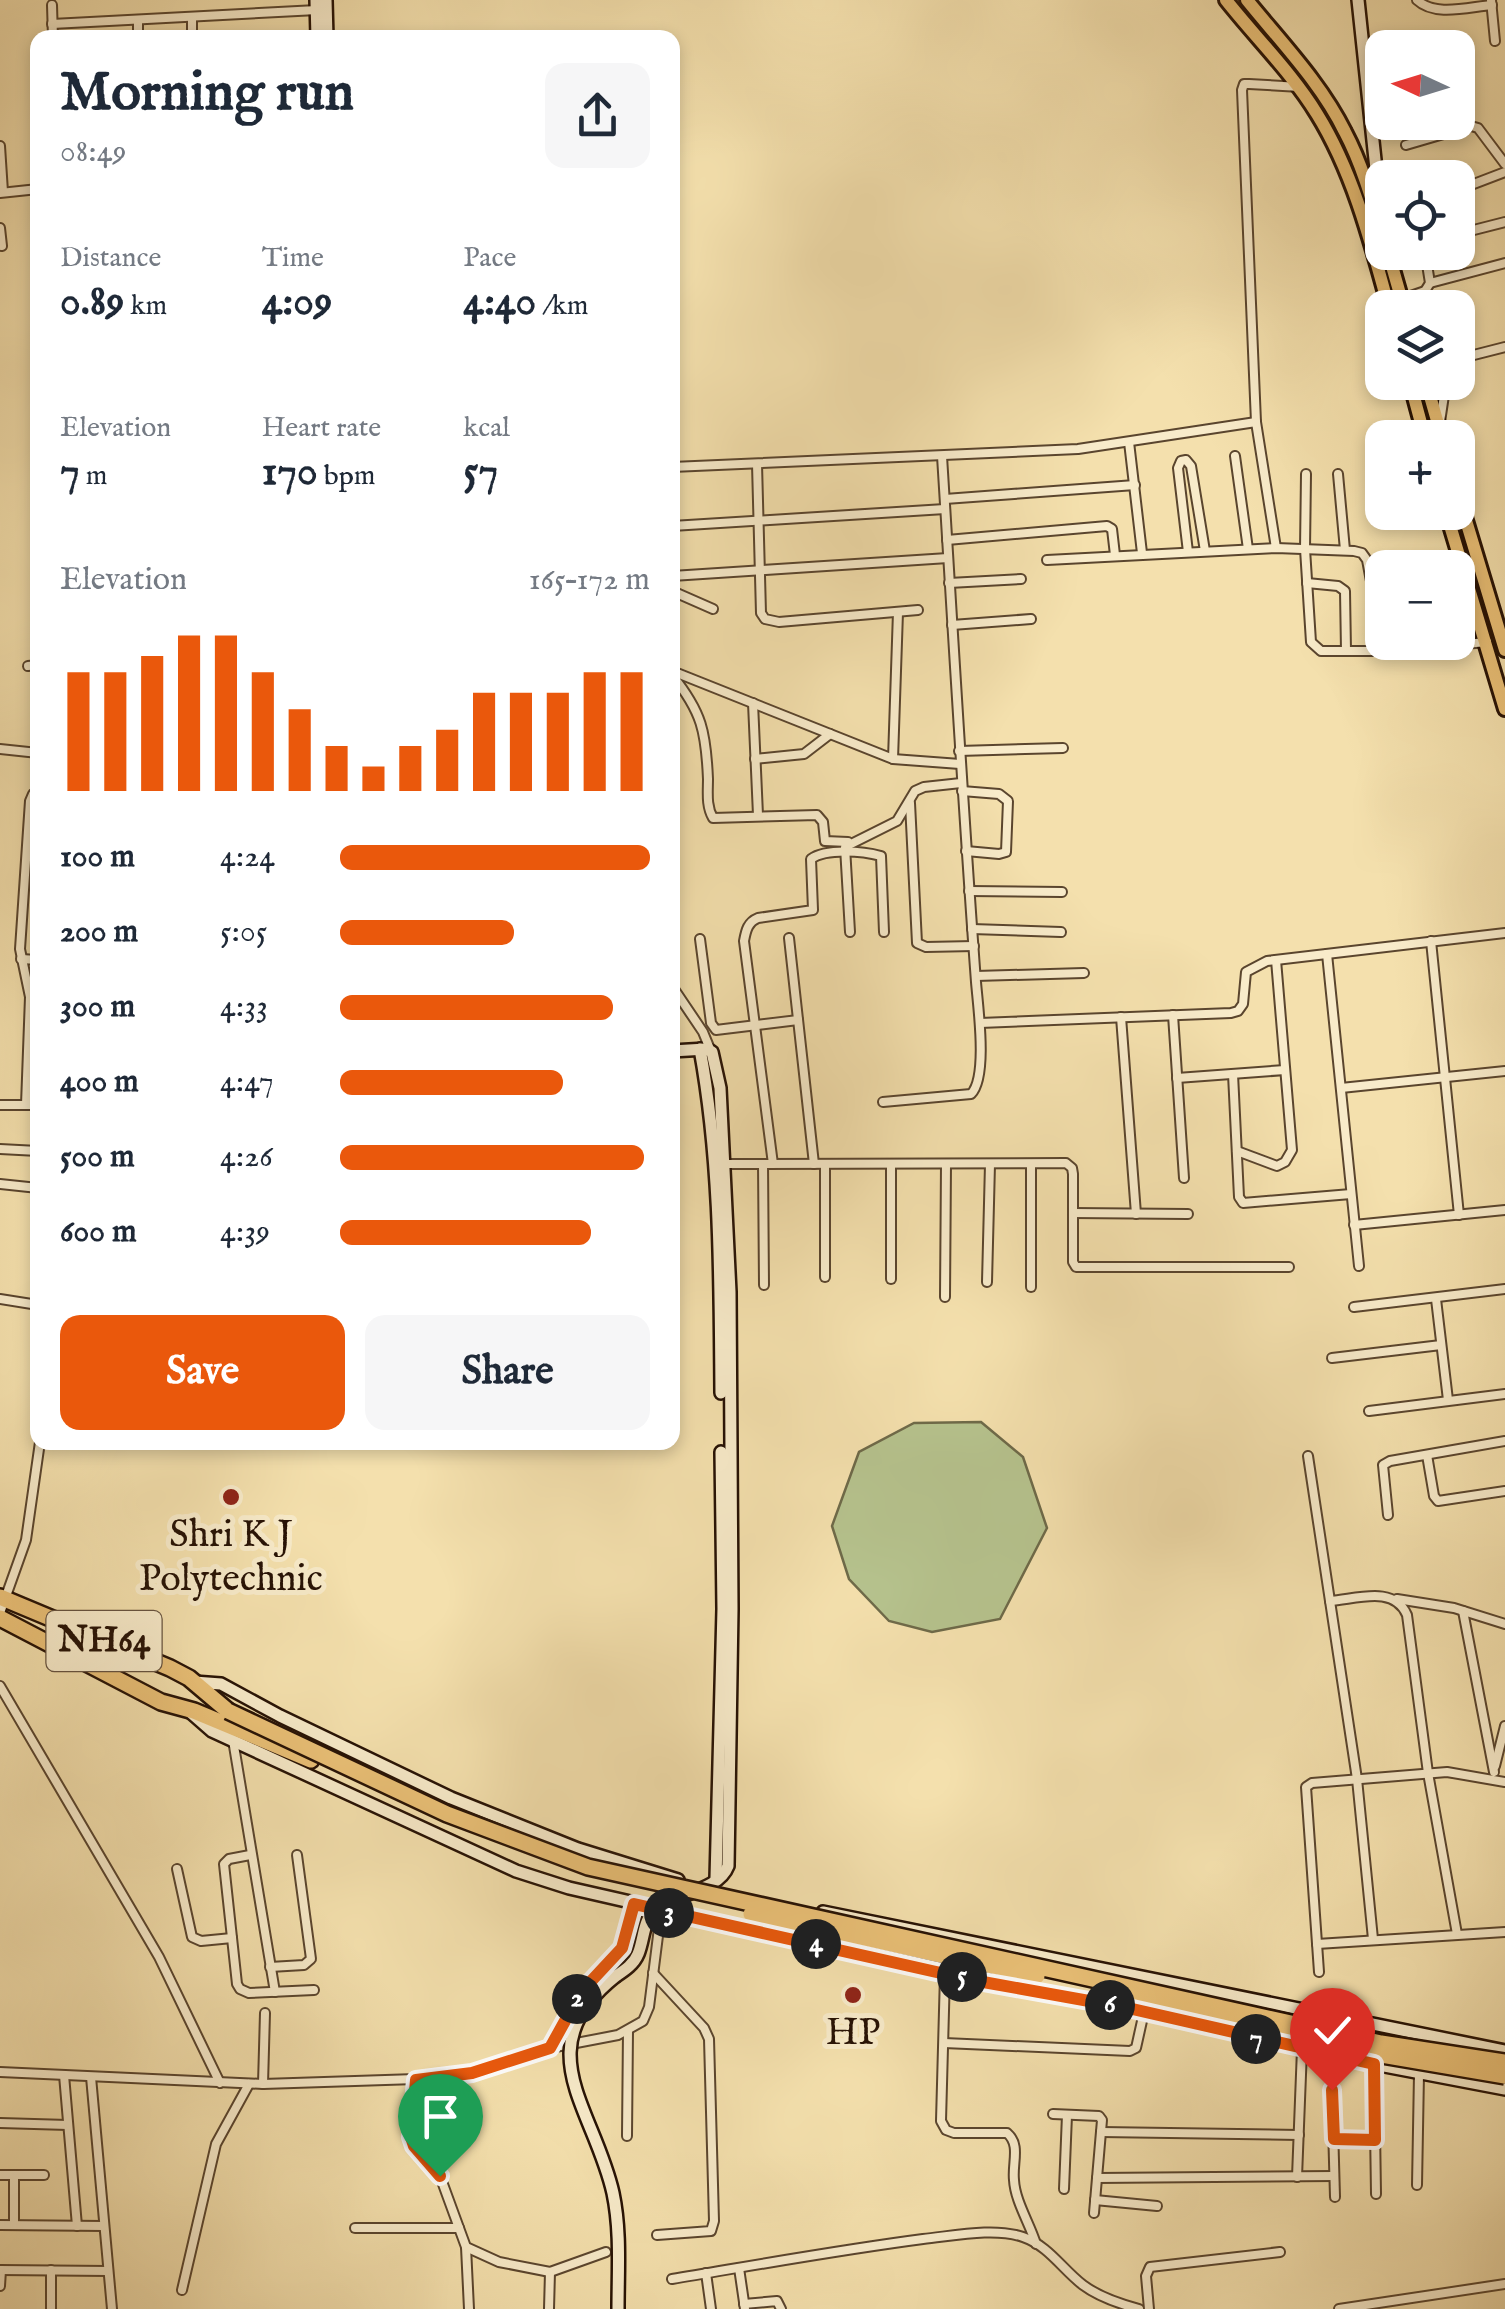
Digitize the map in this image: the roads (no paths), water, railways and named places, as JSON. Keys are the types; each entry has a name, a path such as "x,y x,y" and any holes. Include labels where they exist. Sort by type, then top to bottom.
{"highway":[{"name":"NH64","path":"2,1613 150,1658 194,1682 224,1716 311,1760 437,1820 583,1875 1358,2051 1505,2076"},
{"name":"NH64","path":"2,1613 161,1702 224,1716 448,1814 588,1867 1382,2043 1505,2062"}],"main road":[{"path":"1226,0 1298,88 1338,150 1384,290"},
{"path":"1247,0 1313,82 1345,130 1365,179"},
{"path":"1452,530 1505,710"},
{"path":"1469,530 1505,650"}],"street":[{"path":"1358,0 1375,160"},
{"path":"1418,0 1426,8 1436,10 1491,2 1495,41"},
{"path":"52,5 52,30"},
{"path":"52,24 192,18 321,5"},
{"path":"318,30 321,5"},
{"path":"321,5 325,30"},
{"path":"192,18 192,30"},
{"path":"138,20 138,30"},
{"path":"86,23 86,30"},
{"path":"1276,548 1256,422 1242,90 1244,84 1298,88 1313,82"},
{"path":"1406,145 1471,126 1478,128 1505,164"},
{"path":"0,146 2,192 30,190"},
{"path":"1475,183 1505,172"},
{"path":"1475,230 1505,222"},
{"path":"0,228 2,246"},
{"path":"1422,290 1505,263"},
{"path":"1427,270 1427,290"},
{"path":"1475,355 1505,347"},
{"path":"680,468 1078,449 1256,422"},
{"path":"1129,442 1142,553"},
{"path":"883,1102 970,1094 979,1080 980,1023 942,456"},
{"path":"1235,456 1248,549"},
{"path":"1188,552 1178,468 1182,460 1191,466 1205,551"},
{"path":"758,464 761,613 770,622 918,610"},
{"path":"1306,474 1305,549 1311,642 1321,651 1365,648"},
{"path":"1338,474 1345,550"},
{"path":"680,525 1135,485"},
{"path":"947,540 1106,526 1112,530 1116,555"},
{"path":"1047,560 1276,548 1345,550 1365,557"},
{"path":"680,575 948,558"},
{"path":"950,583 1021,579"},
{"path":"1307,583 1338,586 1345,591 1346,651"},
{"path":"680,595 714,609"},
{"path":"893,759 898,612"},
{"path":"952,625 1031,619"},
{"path":"1475,642 1487,642"},
{"path":"680,676 893,759 960,764"},
{"path":"680,684 706,734 709,813 720,818 817,816 823,822 825,841 848,842 897,820 915,791 924,787 962,787 999,794 1008,801 1006,852 966,852"},
{"path":"753,703 758,815"},
{"path":"756,760 798,757 830,734"},
{"path":"0,748 30,752"},
{"path":"959,751 1063,748"},
{"path":"910,799 917,943 920,947 974,946"},
{"path":"848,842 844,853 850,932"},
{"path":"26,1105 30,997 21,959 30,849"},
{"path":"764,1285 768,1164 744,941 746,929 758,918 813,910 811,859 818,854 844,853 882,856 884,932"},
{"path":"970,891 1062,892"},
{"path":"24,892 30,893"},
{"path":"972,930 1062,932"},
{"path":"980,1023 1238,1011 1243,1004 1246,972 1259,964 1505,932"},
{"path":"700,938 716,1030 798,1020"},
{"path":"789,938 814,1164"},
{"path":"1430,941 1459,1216"},
{"path":"1328,954 1358,1266"},
{"path":"21,959 30,960"},
{"path":"1237,1151 1277,1166 1290,1155 1276,960"},
{"path":"976,976 1084,974"},
{"path":"618,2309 618,2227 613,2195 603,2156 573,2088 568,2066 570,2044 588,2002 638,1956 648,1920 726,1873 728,1866 732,1609 725,1164 720,1088 697,1022 680,998"},
{"path":"1173,1015 1184,1178"},
{"path":"1121,1017 1136,1214"},
{"path":"680,1051 705,1049"},
{"path":"705,1049 716,1164 720,1292 723,1609 716,1879"},
{"path":"1177,1078 1285,1070"},
{"path":"1341,1088 1505,1071"},
{"path":"1233,1074 1243,1203 1352,1194"},
{"path":"0,1105 30,1105"},
{"path":"0,1150 30,1151"},
{"path":"725,1164 1066,1164 1072,1168 1076,1267 1289,1267"},
{"path":"824,1277 825,1164"},
{"path":"891,1164 891,1279"},
{"path":"945,1297 946,1164"},
{"path":"987,1282 990,1164"},
{"path":"1031,1164 1031,1287"},
{"path":"0,1184 30,1187"},
{"path":"1354,1224 1505,1210"},
{"path":"1073,1212 1188,1214"},
{"path":"1354,1307 1505,1289"},
{"path":"0,1299 30,1305"},
{"path":"1436,1299 1448,1400"},
{"path":"1332,1358 1441,1344"},
{"path":"1369,1411 1505,1394"},
{"path":"1388,1515 1383,1465 1505,1441"},
{"path":"2,1613 26,1540 39,1450"},
{"path":"1427,1455 1438,1501 1505,1491"},
{"path":"1308,1456 1357,1779 1373,1940"},
{"path":"1330,1602 1388,1596 1505,1624"},
{"path":"1396,1599 1407,1615 1428,1773 1457,1934"},
{"path":"1462,1611 1493,1776"},
{"path":"194,1682 221,1684 314,1732 578,1849 702,1888 1505,2050"},
{"path":"0,1686 158,1956 220,2083"},
{"name":"NH64","path":"188,1710 202,1725 233,1740 516,1870 569,1888 946,1974 1144,2012 1505,2090"},
{"path":"1493,1776 1505,1726"},
{"path":"233,1740 275,1992"},
{"path":"1320,1972 1306,1788 1312,1783 1447,1772 1493,1776 1505,1782"},
{"path":"250,1855 229,1859 224,1864 240,1990 314,1990"},
{"path":"270,1968 304,1965 311,1959 296,1855"},
{"path":"176,1869 192,1937 201,1941 232,1938"},
{"path":"550,2048 581,1992 622,1948 634,1904"},
{"path":"0,2072 249,2084 416,2080 472,2073 550,2048 628,2031 643,2022 649,2007 658,1911"},
{"path":"1317,1944 1505,1932"},
{"path":"653,1973 710,2038 714,2221 710,2231 657,2235"},
{"path":"946,1974 941,2121 954,2134 1006,2133 1012,2137 1014,2182 1036,2244"},
{"path":"944,2043 1130,2051 1139,2041 1144,2012"},
{"path":"263,2084 265,2013"},
{"path":"627,2136 628,2031"},
{"path":"1297,2177 1302,2049"},
{"path":"1374,2064 1376,2194"},
{"path":"1417,2185 1420,2074"},
{"path":"64,2076 77,2226"},
{"path":"91,2077 112,2309"},
{"path":"416,2080 411,2137 440,2176 466,2248 469,2309"},
{"path":"182,2290 216,2144 249,2084"},
{"path":"1332,2090 1335,2197"},
{"path":"1053,2114 1099,2116 1102,2120 1094,2213"},
{"path":"1064,2189 1066,2114"},
{"path":"0,2123 68,2124"},
{"path":"1101,2132 1298,2136"},
{"path":"1334,2139 1375,2140"},
{"path":"0,2175 44,2175"},
{"path":"14,2175 14,2225"},
{"path":"1097,2178 1334,2176"},
{"path":"1095,2200 1157,2206"},
{"path":"0,2225 104,2226"},
{"path":"355,2228 459,2228"},
{"path":"672,2279 954,2236 1004,2233 1051,2253 1083,2285 1100,2295 1139,2309"},
{"path":"466,2248 480,2256 550,2272 606,2252"},
{"path":"1149,2309 1146,2276 1150,2267 1280,2252"},
{"path":"739,2268 745,2306 777,2300 781,2309"},
{"path":"0,2286 0,2270 108,2270"},
{"path":"51,2270 51,2309"},
{"path":"549,2309 550,2272"},
{"path":"706,2274 711,2309"},
{"path":"1340,2309 1505,2284"}],"place":[{"name":"Shri K J Polytechnic","path":"231,1497"},
{"name":"HP","path":"853,1995"}]}
